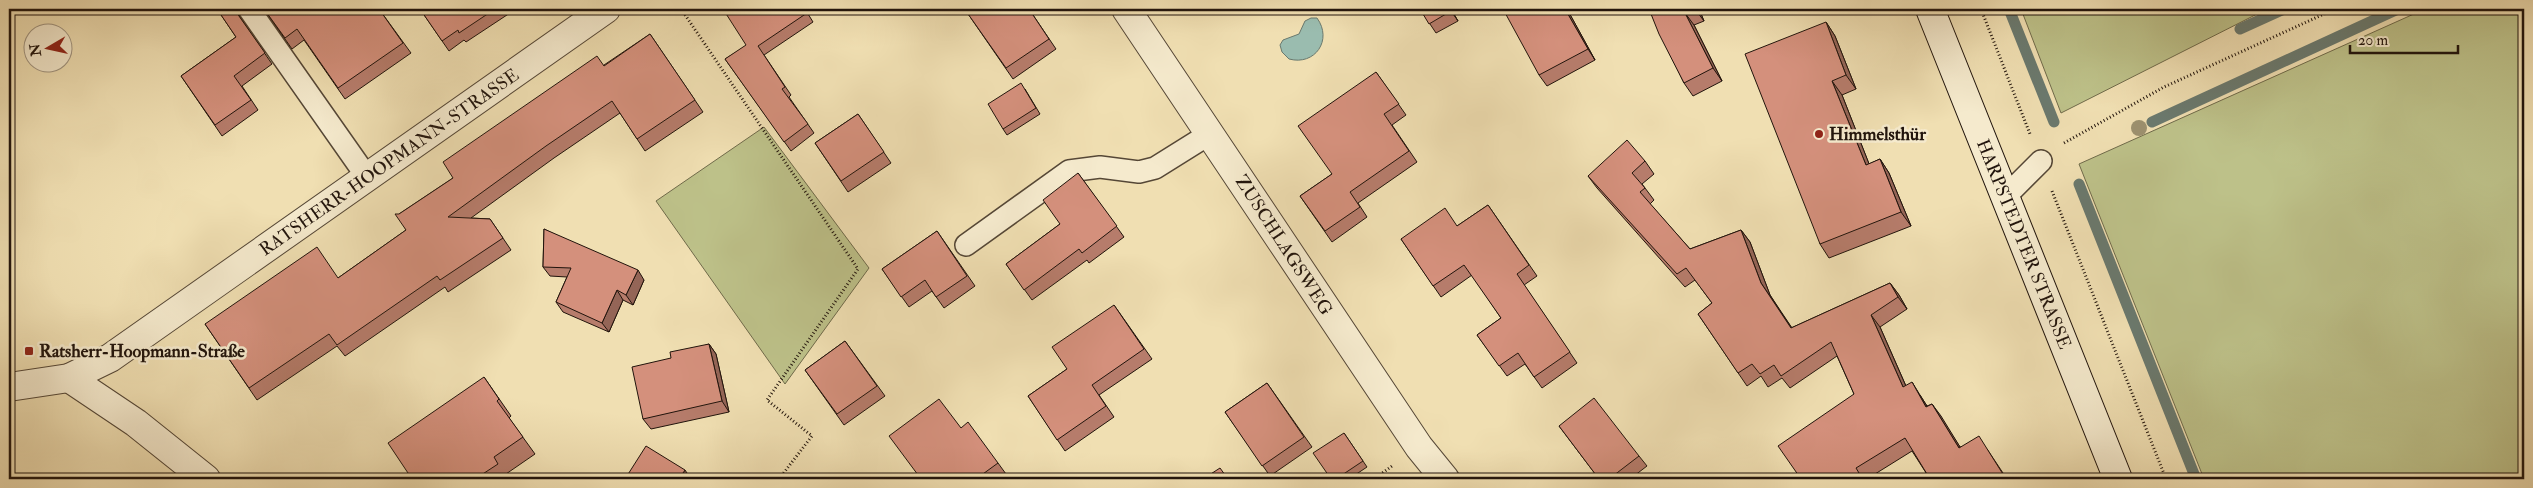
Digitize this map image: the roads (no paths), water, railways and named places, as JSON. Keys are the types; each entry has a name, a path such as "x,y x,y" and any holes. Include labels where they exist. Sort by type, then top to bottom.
{"street":[{"name":"RATSHERR-HOOPMANN-STRASSE","path":"9,387 69,378 110,358 606,9"},
{"name":"ZUSCHLAGSWEG","path":"1126,9 1211,133 1414,439 1445,479"},
{"name":"HARPSTEDTER STRASSE","path":"1930,9 2118,479"},
{"path":"69,378 136,423 206,479"}],"lane":[{"path":"249,9 367,177"},
{"path":"966,245 1070,171 1100,167 1139,172 1155,168 1211,133"},
{"path":"2006,196 2041,161"}],"waterway":[{"path":"2009,9 2054,122"},
{"path":"2240,29 2284,9"},
{"path":"2152,122 2398,9"},
{"path":"2079,184 2196,479"}],"place":[{"name":"Himmelsthür","path":"1819,134"},
{"name":"Ratsherr-Hoopmann-Straße","path":"29,351"}]}
